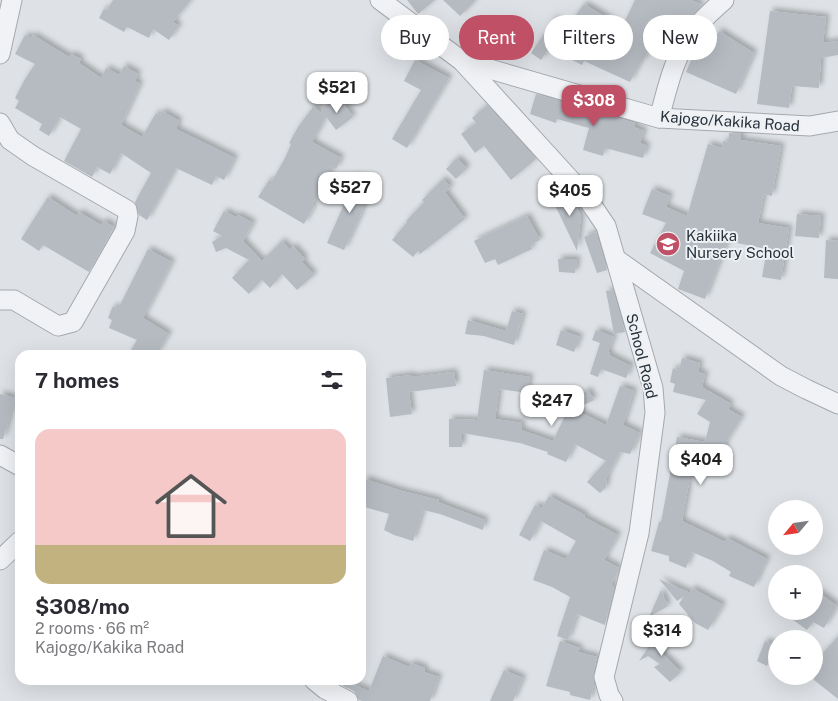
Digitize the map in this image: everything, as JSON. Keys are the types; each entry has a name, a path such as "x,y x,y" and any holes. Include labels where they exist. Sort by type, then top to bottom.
{"street":[{"path":"0,54 12,0"},
{"name":"Kajogo/Kakika Road","path":"380,0 462,61 659,118 810,126 838,121"},
{"path":"659,118 672,71 683,46 704,18 724,0"},
{"name":"School Road","path":"462,61 587,198 606,226 654,388 655,413 639,533 604,677 613,701"},
{"path":"0,123 10,140 33,156 127,210 128,216 125,231 73,322 58,326 14,300 0,300"},
{"path":"616,259 781,376 838,404"},
{"path":"0,455 15,463"},
{"path":"0,560 15,546"},
{"path":"320,685 348,701"}],"building":[{"path":"113,0 191,0 173,22 179,26 169,40 153,29 149,38 127,27 124,32 99,18 104,9 107,10"},
{"path":"407,0 435,0 418,14"},
{"path":"443,0 476,0 461,15"},
{"path":"635,0 691,0 702,5 693,15 643,15 643,34 641,39 643,40 644,60 641,61 630,82 584,61 582,65 572,60 633,60 633,15 628,15"},
{"path":"584,4 602,15 576,15"},
{"path":"770,11 826,17 823,43 838,41 838,55 821,58 819,88 792,86 789,108 757,104"},
{"path":"719,31 754,53 736,94 686,72 691,60 717,60 717,34"},
{"path":"544,34 544,56 541,60 534,55 534,49"},
{"path":"25,35 31,38 33,35 69,57 71,54 81,59 79,63 101,78 106,68 119,75 124,66 138,74 135,81 140,84 121,125 142,137 156,113 160,116 162,111 179,121 176,129 235,158 224,180 216,176 212,185 176,168 147,220 139,215 135,202 151,173 121,153 110,174 97,167 92,177 64,161 81,129 60,117 49,136 39,130 42,124 15,108 19,101 15,98 35,64 15,54"},
{"path":"415,60 449,78 407,148 392,139 421,90 404,81"},
{"path":"536,94 635,123 634,127 644,131 640,143 647,146 643,158 605,148 603,156 583,150 589,128 557,119 556,123 530,114"},
{"path":"334,99 340,106 344,104 353,117 336,130 321,110"},
{"path":"487,105 536,159 511,180 484,146 475,153 461,134 476,123 472,118"},
{"path":"313,107 326,116 312,142 341,158 336,169 333,167 304,224 258,197 269,180 272,181 285,158 291,144 289,143"},
{"path":"729,133 741,134 741,140 781,146 772,196 764,194 758,223 789,228 781,280 762,277 767,249 727,241 705,299 678,289 684,271 650,253 666,223 642,214 652,189 670,196 666,207 687,216 708,144 722,148 723,141 729,142"},
{"path":"457,158 467,168 456,179 446,169"},
{"path":"354,177 372,184 344,250 327,243"},
{"path":"443,179 451,187 445,192 465,219 420,254 418,251 413,257 392,240 406,221 424,202 422,200"},
{"path":"568,194 573,199 581,216 577,251 553,201"},
{"path":"48,197 77,216 79,212 101,225 104,221 114,227 89,272 43,245 39,251 21,239"},
{"path":"224,211 236,217 238,215 253,223 243,241 262,261 282,241 290,250 293,246 305,259 302,262 314,275 297,290 282,274 270,288 262,280 249,294 232,278 249,260 226,248 216,252 212,242 222,236 213,231"},
{"path":"797,214 821,216 819,238 795,236"},
{"path":"527,216 540,240 531,245 532,249 498,265 495,259 485,263 474,241"},
{"path":"596,232 607,270 597,273 584,237"},
{"path":"826,240 838,241 838,279 824,278"},
{"path":"148,249 172,262 143,318 169,334 159,350 131,350 137,340 109,328 112,320 108,318 113,306 118,309"},
{"path":"558,259 577,259 575,273 559,272"},
{"path":"613,290 625,332 614,334 606,291"},
{"path":"512,311 523,314 514,345 484,336 465,334 468,320 506,331"},
{"path":"561,330 580,337 574,352 556,345"},
{"path":"596,330 614,337 608,352 610,353 609,355 631,366 626,378 601,369 598,377 590,374 600,343 592,340"},
{"path":"682,358 700,363 698,372 705,374 702,387 731,404 728,409 742,417 726,442 717,473 692,466 682,521 725,542 727,538 767,559 754,587 729,576 731,572 713,561 692,552 686,568 669,561 669,556 651,551 659,522 661,522 677,437 705,442 710,422 697,414 706,400 673,392 675,384 670,382 673,368 679,370"},
{"path":"484,370 530,377 527,393 499,389 495,419 522,423 521,430 553,441 569,407 606,425 620,386 634,391 623,425 640,433 630,454 620,452 607,477 606,487 600,493 587,482 606,461 575,444 566,462 547,454 548,452 520,443 462,433 462,447 449,447 449,419 477,420"},
{"path":"454,372 456,386 409,392 412,414 390,417 386,378"},
{"path":"588,390 594,400 584,405 579,396"},
{"path":"0,394 15,398 3,439 0,439"},
{"path":"366,479 439,500 438,502 485,520 483,530 440,514 423,510 413,541 384,530 389,514 366,507"},
{"path":"549,496 618,535 604,560 619,568 611,585 614,587 605,625 577,614 568,640 557,636 570,597 552,587 533,580 544,550 566,559 576,541 541,521 530,541 519,535 535,505 542,508"},
{"path":"659,579 690,593 692,588 723,605 708,630 695,623 679,604 684,596 677,601"},
{"path":"661,590 668,606 649,617"},
{"path":"823,596 837,606 824,628 813,622 807,630 793,620 823,620"},
{"path":"659,632 676,643 660,651 681,672 670,682 654,667 660,664 648,656 639,661"},
{"path":"838,636 838,699 820,685 823,685 823,653"},
{"path":"560,641 580,648 578,652 597,657 590,700 570,695 570,692 546,686"},
{"path":"765,641 768,642 767,666 757,661"},
{"path":"383,656 409,667 411,663 425,668 424,672 439,677 430,701 362,701 359,700 354,691 343,686 353,685 369,691"},
{"path":"504,670 523,678 513,701 490,701"}],"place":[{"name":"Kakiika Nursery School","path":"668,244"}]}
